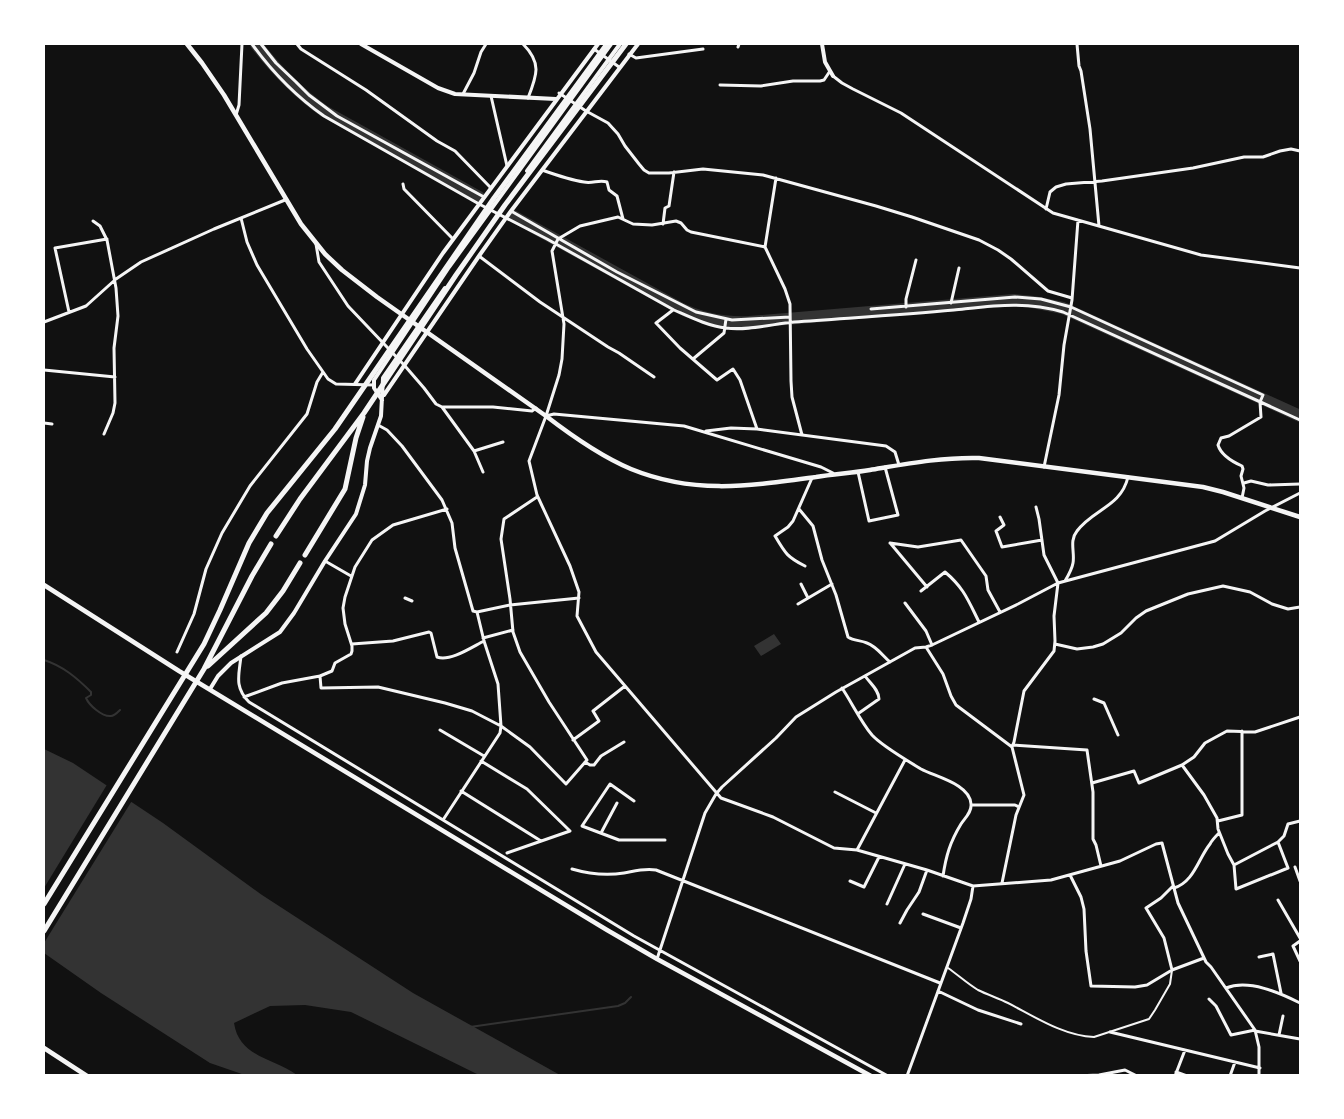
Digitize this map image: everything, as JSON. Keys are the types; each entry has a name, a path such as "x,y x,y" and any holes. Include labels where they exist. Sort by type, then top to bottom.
{"highway":[{"path":"44,904 212,628 254,534 360,394 494,198 609,44"},
{"path":"276,537 300,499 364,412 436,303 505,205 626,44"},
{"path":"305,555 345,489 364,412"},
{"path":"44,931 202,672 271,544"},
{"path":"202,672 266,613 300,563"}],"main road":[{"path":"187,44 216,82 285,200 316,244 342,270 567,432 603,455 631,468 663,479 727,487 858,472 949,458 979,458 1203,487 1300,517"},
{"path":"44,585 477,852 657,959 872,1076"},
{"path":"44,1048 87,1076"}],"street":[{"path":"236,114 240,105 242,44"},
{"path":"252,44 281,81 324,116 479,204 696,312 726,319 791,320 912,314 1014,304 1032,305 1070,315 1300,420"},
{"path":"261,44 276,63 309,95 337,116 484,197"},
{"path":"297,44 301,49 455,151 491,188"},
{"path":"362,44 438,88 455,94 557,99"},
{"path":"463,94 474,73 480,52 486,44"},
{"path":"523,44 531,52 538,71 528,98"},
{"path":"355,384 453,239 598,44"},
{"path":"210,689 218,676 231,663 280,632 356,514 363,494 367,461 381,416 383,378 450,267 609,44"},
{"path":"383,398 374,388 374,380 392,353 416,324 620,44"},
{"path":"383,398 511,211 638,44"},
{"path":"822,44 825,62 831,74 842,83 902,113 1053,213 1201,255 1300,268"},
{"path":"1077,44 1090,129 1099,226"},
{"path":"594,49 619,67"},
{"path":"629,54 636,58 703,50"},
{"path":"720,85 761,86 793,81 820,81 831,74"},
{"path":"559,93 608,123 644,170 649,173 703,169 746,173 776,178 903,214 979,240 1011,259 1048,291 1072,298"},
{"path":"491,96 507,166"},
{"path":"324,116 328,111"},
{"path":"1046,209 1050,192 1066,184 1193,168 1244,157 1263,157 1292,148 1300,151"},
{"path":"542,170 588,183 601,180 607,182 609,190 617,196 623,219"},
{"path":"663,224 665,208 669,206 674,172"},
{"path":"776,178 765,247 790,304 791,381 802,435"},
{"path":"403,184 404,189 453,239"},
{"path":"44,322 86,306 116,279 141,262 285,200"},
{"path":"511,211 557,241 674,310 694,319 726,328 791,320"},
{"path":"765,247 691,232 676,221 652,225 633,224 618,217 580,226 557,241 552,251 563,317 562,359 546,416 529,461 538,496 570,566 579,592 577,616 596,652 716,794 721,798 773,817 834,848 857,850 879,856 973,886 1051,880 1120,861 1162,843 1178,903 1204,958 1255,1030 1260,1047 1260,1076"},
{"path":"241,218 247,242 257,266 307,349 328,379 336,384 374,385"},
{"path":"1044,467 1057,408 1064,345 1071,308 1078,220"},
{"path":"93,221 100,226 107,239 116,279 118,316 114,348 115,403 104,434"},
{"path":"69,313 55,248 107,239"},
{"path":"316,244 319,262 348,306 405,366 436,404 442,407 474,451 483,472"},
{"path":"479,256 540,302 654,377"},
{"path":"906,307 916,260"},
{"path":"951,303 959,268"},
{"path":"1045,300 1048,291"},
{"path":"871,309 1015,297 1045,300 1071,308 1263,395 1260,402 1261,417 1229,436 1221,438 1218,445 1220,450 1234,463 1242,466 1241,476 1244,483 1242,498"},
{"path":"674,310 656,323 680,348 717,380 733,369 740,380 757,429"},
{"path":"692,359 724,333 726,319"},
{"path":"44,370 115,377"},
{"path":"177,652 194,614 206,568 222,533 250,486 307,414 317,382 323,372"},
{"path":"442,407 493,407 532,411 536,408"},
{"path":"546,416 555,414 677,425 821,467 835,474"},
{"path":"44,423 52,424"},
{"path":"378,425 387,430 402,446 447,509 452,523 455,548 473,611 579,598"},
{"path":"703,431 731,428 757,429 886,447 895,452 899,465"},
{"path":"474,451 503,442"},
{"path":"858,472 869,521 898,515 885,467"},
{"path":"806,566 792,560 775,536 793,521 813,477"},
{"path":"1065,581 1073,564 1072,543 1077,530 1119,497 1128,477"},
{"path":"1244,483 1251,481 1268,485 1300,484"},
{"path":"657,959 705,813 716,794 791,722 842,688 915,648 932,645 1058,583 1215,541 1300,493"},
{"path":"320,676 321,688 366,687 392,690 445,702 472,711 501,726 530,747 566,784 587,760 519,652 513,630 501,539 504,519 538,496"},
{"path":"1002,884 1016,815 1024,791 1012,746 1024,691 1054,651 1055,644 1054,616 1058,583 1044,555 1040,519 1036,507"},
{"path":"244,697 282,683 320,676 332,671 335,663 351,654 352,644 345,624 343,608 345,597 351,576 372,540 393,525 447,509"},
{"path":"799,509 813,526 848,637 873,645 890,663"},
{"path":"1000,517 1004,525 996,531 1002,547 1042,540"},
{"path":"927,586 890,543 918,547 960,540 986,576 988,590 1000,612"},
{"path":"326,561 351,576"},
{"path":"921,591 945,572 963,591 979,622"},
{"path":"801,584 808,598"},
{"path":"798,604 832,584"},
{"path":"1055,644 1077,649 1103,644 1121,633 1146,611 1188,594 1222,586 1250,592 1272,604 1288,609 1300,607"},
{"path":"405,598 412,601"},
{"path":"905,603 926,632 932,645"},
{"path":"443,820 500,733 498,684 483,640 477,612"},
{"path":"352,644 393,641 429,632 437,657 442,659 449,658 483,640 513,630"},
{"path":"926,647 942,674 956,705 1012,746 1088,750 1094,800 1093,839 1101,866"},
{"path":"241,656 238,687 249,702 660,951 888,1076"},
{"path":"858,713 879,699 875,688 865,676"},
{"path":"573,740 599,721 593,711 625,686"},
{"path":"842,688 873,736 905,760 958,785 967,794 970,810 947,851 943,876"},
{"path":"1094,699 1104,703 1118,735"},
{"path":"1092,783 1134,771 1139,783 1182,765 1194,757 1205,743 1227,731 1254,732 1300,717"},
{"path":"440,730 484,756"},
{"path":"1218,821 1242,815 1242,731"},
{"path":"585,762 594,765 601,756 624,742"},
{"path":"481,760 527,789 570,831 507,853"},
{"path":"857,850 905,760"},
{"path":"1182,765 1209,801 1218,821 1219,833 1234,865 1236,889 1288,868 1278,842"},
{"path":"634,801 610,783 582,826 619,840 665,840"},
{"path":"461,791 541,841"},
{"path":"835,792 876,813"},
{"path":"601,833 617,803"},
{"path":"971,806 1015,805 1019,807"},
{"path":"1234,865 1278,842 1284,836 1288,824 1300,820"},
{"path":"946,967 979,990 1043,1021 1085,1037 1095,1037 1149,1019 1170,984 1172,970 1164,938 1146,908 1173,887 1181,886 1188,880 1209,844 1219,833"},
{"path":"850,881 864,887 879,856"},
{"path":"887,904 905,864"},
{"path":"1295,867 1300,881"},
{"path":"572,869 591,874 621,874 647,869 656,870 940,983"},
{"path":"900,923 919,892 927,870"},
{"path":"1070,875 1084,909 1091,986 1147,985 1172,970 1204,958"},
{"path":"907,1076 961,928 973,886"},
{"path":"1278,900 1300,939 1293,946 1300,961"},
{"path":"923,914 961,928"},
{"path":"1259,957 1273,954 1281,994"},
{"path":"1226,988 1232,985 1271,990 1300,1003"},
{"path":"938,991 978,1010 1021,1024"},
{"path":"1209,999 1216,1006 1231,1035 1255,1030 1300,1039"},
{"path":"1279,1035 1283,1016"},
{"path":"1110,1032 1260,1068"},
{"path":"1185,1050 1176,1074 1187,1076"},
{"path":"1230,1076 1235,1062"},
{"path":"1075,1076 1112,1074 1125,1070 1137,1076"}],"shaded area":[{"path":"774,634 781,644 761,656 754,646"},
{"path":"44,749 73,763 163,823 262,895 413,993 560,1075 479,1075 351,1012 305,1005 270,1006 234,1023 237,1034 250,1050 297,1075 244,1075 210,1063 101,993 44,953"}],"pier":[{"path":"108,783 133,799 44,943 44,888"}],"waterway":[{"path":"256,44 287,80 324,111 479,197"},
{"path":"513,216 678,307 704,317 721,321 749,322 1014,300 1033,302 1063,308 1300,416"},
{"path":"44,660 64,669 86,687 91,692 91,695 86,698 100,713 111,716 120,710"},
{"path":"470,1027 618,1006 631,997"}]}
